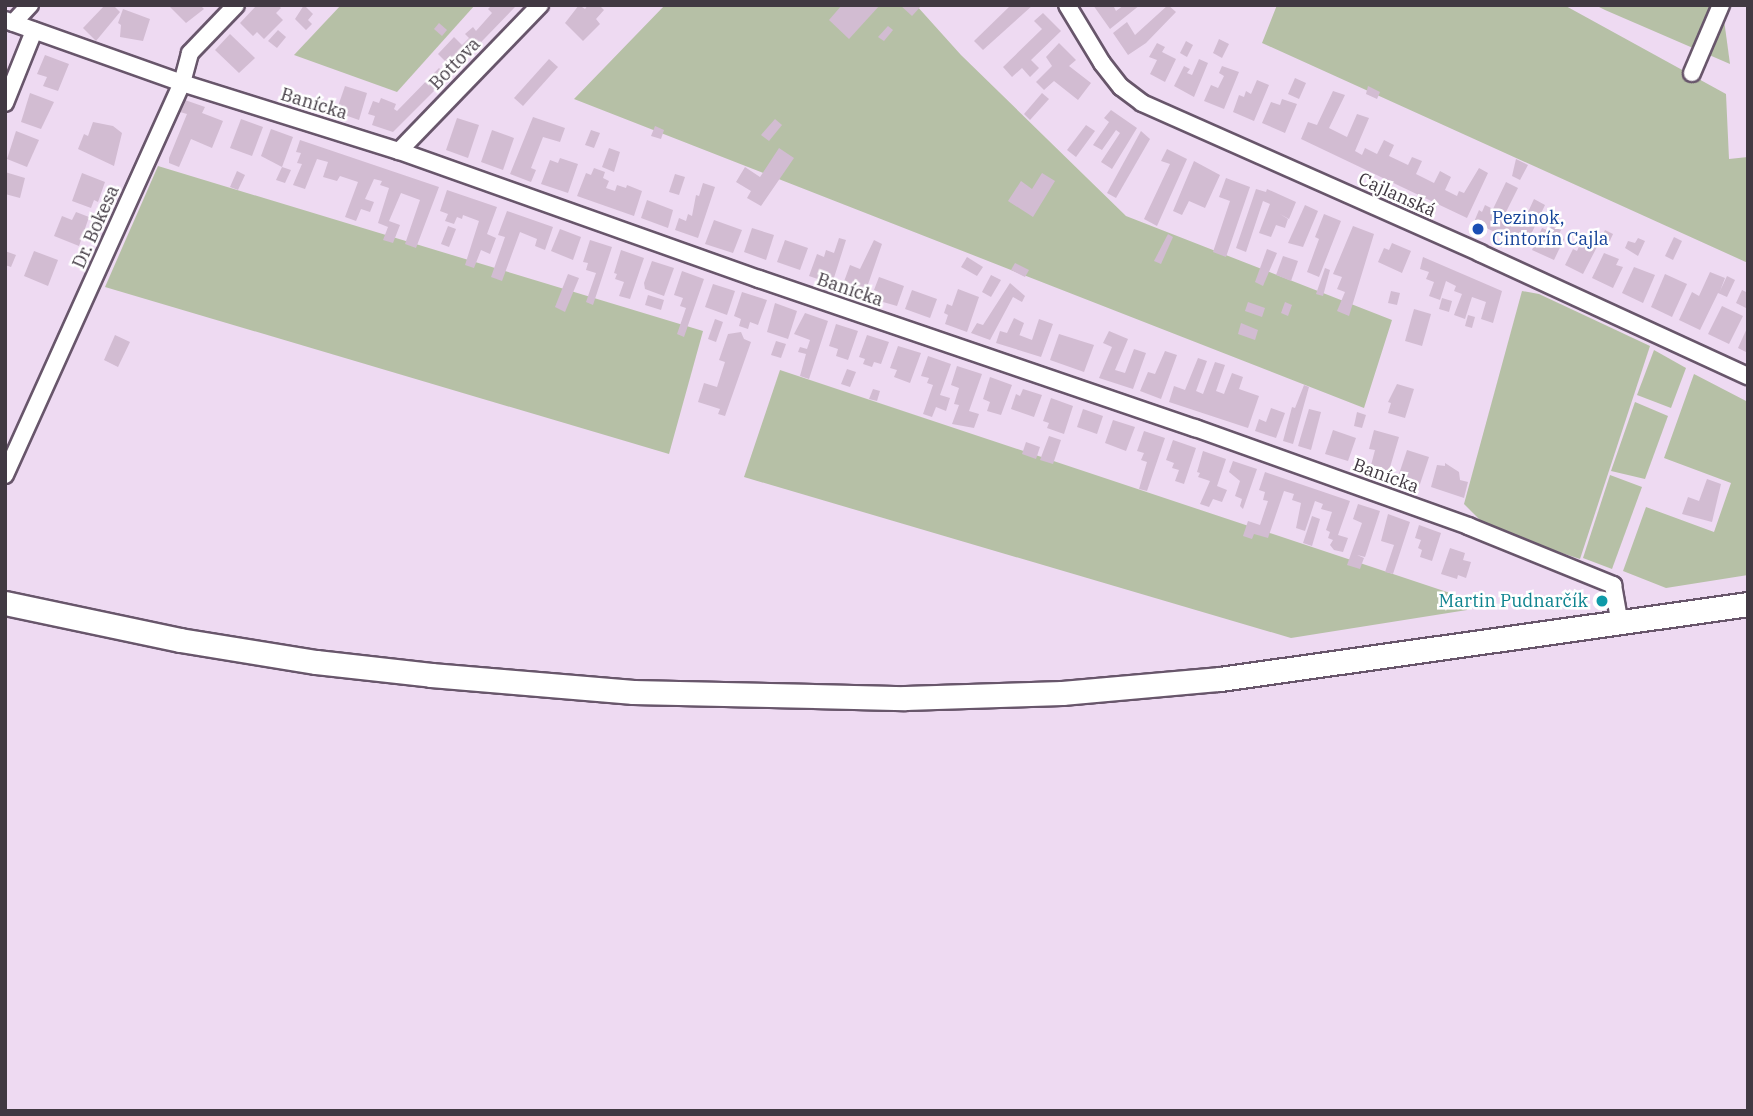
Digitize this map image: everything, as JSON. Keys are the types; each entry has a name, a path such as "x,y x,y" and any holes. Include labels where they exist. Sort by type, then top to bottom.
{"main road":[{"path":"5,603 180,640 354,667 539,686 814,698 1048,693 1141,687 1246,676 1748,604"}],"street":[{"path":"9,22 30,5"},
{"name":"Dr. Bokesa","path":"5,475 182,83 190,53 236,5"},
{"name":"Bottova","path":"399,151 540,5"},
{"name":"Cajlanská","path":"1067,5 1102,63 1121,87 1142,103 1748,376"},
{"path":"1692,73 1721,5"},
{"name":"Banícka","path":"9,22 182,83 399,151 759,279 1195,428 1468,526 1613,585 1620,623"},
{"path":"5,103 34,31"}],"green space":[{"path":"341,5 475,5 397,92 294,55"},
{"path":"665,5 916,5 961,55 1126,216 1392,320 1364,408 574,99"},
{"path":"1277,5 1564,5 1726,94 1729,159 1748,157 1748,263 1262,43"},
{"path":"1595,5 1722,5 1730,64 1605,10"},
{"path":"158,166 703,331 669,454 105,287"},
{"path":"1522,291 1539,294 1650,346 1580,559 1489,529 1464,504"},
{"path":"1654,350 1686,368 1671,408 1637,395"},
{"path":"780,370 1471,600 1467,610 1291,638 744,477"},
{"path":"1694,374 1748,402 1748,575 1666,588 1623,571 1646,507 1714,532 1731,483 1664,458"},
{"path":"1635,402 1668,416 1645,479 1611,471"},
{"path":"1610,475 1642,487 1612,569 1583,558"}],"building":[{"path":"105,5 113,5 120,12 96,41 83,28"},
{"path":"168,5 200,5 204,9 186,23"},
{"path":"257,5 278,5 281,8 276,13 283,20 264,39 257,32 253,36 240,23"},
{"path":"304,5 313,14 308,20 312,24 306,30 295,19"},
{"path":"492,5 515,7 454,70 438,54 454,37 462,45 469,38 465,34 473,27 476,31 492,13 488,9"},
{"path":"579,5 585,9 588,5 599,5 604,10 596,19 600,24 583,41 565,23"},
{"path":"842,5 880,5 849,39 829,20"},
{"path":"900,5 922,5 912,16"},
{"path":"1011,5 1033,5 983,50 974,41"},
{"path":"1093,5 1113,5 1116,11 1124,5 1140,5 1110,29"},
{"path":"1168,5 1176,12 1146,43 1128,55 1113,33 1127,22 1135,35"},
{"path":"123,9 150,19 143,41 120,37 121,25 118,23"},
{"path":"1043,13 1061,31 1031,60 1039,68 1030,77 1022,68 1012,77 1003,67 1042,29 1034,21"},
{"path":"439,23 447,30 442,36 434,29"},
{"path":"888,26 893,30 884,41 878,37"},
{"path":"278,30 286,37 277,48 268,41"},
{"path":"230,34 255,58 239,73 215,50"},
{"path":"1219,39 1229,44 1222,58 1213,53"},
{"path":"1186,41 1193,45 1187,57 1180,53"},
{"path":"1059,43 1076,60 1069,66 1091,83 1078,100 1054,81 1044,90 1036,82 1052,66 1046,57"},
{"path":"1157,43 1165,47 1162,52 1176,59 1165,82 1150,74 1157,60 1149,57"},
{"path":"45,55 69,64 58,91 43,86 47,77 37,74"},
{"path":"549,59 558,67 523,106 514,98"},
{"path":"1199,59 1208,63 1194,97 1174,86 1184,66 1190,69 1187,73 1192,75"},
{"path":"1222,66 1239,72 1224,109 1204,101 1211,85 1218,88 1224,76 1219,73"},
{"path":"439,68 448,77 393,132 372,125 375,116 368,114 373,101 379,103 381,98 396,104 394,109 397,111"},
{"path":"1295,78 1306,83 1299,99 1288,94"},
{"path":"1257,80 1269,85 1254,121 1233,112 1239,95 1244,97 1246,91 1251,94"},
{"path":"345,86 367,93 359,120 336,112"},
{"path":"1368,86 1380,92 1377,99 1366,94"},
{"path":"1333,91 1345,95 1329,128 1347,137 1357,114 1369,118 1355,151 1362,155 1365,148 1377,154 1384,140 1394,145 1389,156 1408,165 1412,157 1422,161 1416,174 1434,183 1440,171 1451,177 1445,190 1457,196 1459,191 1464,193 1479,168 1488,173 1467,218 1301,139 1308,122 1317,125"},
{"path":"30,93 54,102 41,129 21,122"},
{"path":"1042,93 1049,99 1030,120 1024,114"},
{"path":"1282,99 1297,104 1285,133 1262,123 1271,102 1280,105"},
{"path":"185,100 205,107 202,113 223,121 212,148 191,139 179,167 169,163 169,158 187,114 180,112"},
{"path":"1111,110 1137,128 1112,169 1101,162 1120,133 1116,130 1102,150 1093,145 1109,122 1104,118"},
{"path":"533,117 565,128 560,142 543,137 531,168 536,170 531,182 510,174"},
{"path":"457,118 479,125 468,158 446,150"},
{"path":"241,119 263,127 252,156 230,148"},
{"path":"775,119 782,125 769,141 761,135"},
{"path":"93,122 113,126 122,133 114,166 78,149 84,134 88,136"},
{"path":"1086,125 1095,131 1076,157 1067,150"},
{"path":"655,126 664,130 661,139 651,136"},
{"path":"271,129 293,137 282,167 261,156"},
{"path":"492,130 514,138 503,170 481,162"},
{"path":"591,130 600,133 594,148 585,145"},
{"path":"16,131 39,140 27,167 7,159"},
{"path":"1141,131 1150,139 1116,198 1107,193"},
{"path":"300,140 439,187 416,248 405,244 420,200 401,193 389,221 400,225 393,243 383,240 388,227 378,223 389,188 380,185 382,181 374,179 365,199 374,202 370,212 361,209 356,221 345,217 358,182 340,176 337,181 323,177 328,162 317,159 305,189 293,185 302,164 297,163 301,153 296,152"},
{"path":"609,148 620,152 614,172 602,167"},
{"path":"779,148 794,158 761,206 747,198 751,191 736,182 745,167 760,177"},
{"path":"1167,149 1187,159 1157,226 1144,219 1170,164 1161,161"},
{"path":"560,158 578,164 568,193 541,184 550,160 558,163"},
{"path":"1516,159 1528,165 1520,180 1512,176"},
{"path":"1194,161 1220,175 1205,208 1189,201 1182,215 1173,211"},
{"path":"282,167 291,170 285,183 276,180"},
{"path":"594,168 605,172 603,178 609,181 606,188 615,191 617,185 626,188 627,185 642,191 634,216 577,196 586,173 591,175"},
{"path":"237,171 245,175 238,190 230,187"},
{"path":"5,172 25,178 20,198 5,194"},
{"path":"82,173 105,182 98,202 94,200 91,208 72,201"},
{"path":"1042,173 1055,181 1033,217 1008,201 1021,181 1032,189"},
{"path":"675,174 685,177 679,195 669,192"},
{"path":"1226,178 1250,187 1226,257 1213,252 1230,201 1219,197"},
{"path":"1506,182 1518,188 1504,216 1522,225 1534,199 1545,205 1525,247 1474,222 1479,210 1482,212 1485,205 1493,209"},
{"path":"703,183 715,187 698,238 675,230 679,218 686,221 688,214 692,216 696,195 699,196"},
{"path":"1256,189 1266,192 1267,189 1296,202 1289,219 1280,214 1288,219 1285,228 1276,225 1271,237 1259,233 1270,204 1263,201 1246,252 1236,248"},
{"path":"447,190 497,207 487,234 496,238 490,254 481,250 474,268 465,265 479,221 463,215 462,219 457,217 454,224 445,221 448,214 440,211"},
{"path":"647,200 673,210 668,228 641,218"},
{"path":"1305,205 1318,211 1303,247 1288,243"},
{"path":"507,211 553,227 545,250 535,246 537,239 520,232 502,281 491,277 505,237 498,235"},
{"path":"76,212 89,217 79,246 54,236 62,216 72,220"},
{"path":"1324,214 1341,221 1319,277 1307,272 1319,239 1315,237"},
{"path":"714,220 742,230 733,253 705,244"},
{"path":"448,226 456,229 449,247 441,244"},
{"path":"1353,226 1374,234 1349,316 1337,311 1345,292 1337,289 1342,277 1333,274"},
{"path":"1551,226 1561,230 1558,236 1564,239 1554,260 1532,250 1542,228 1549,231"},
{"path":"752,228 774,235 766,260 744,252"},
{"path":"560,229 581,237 573,260 551,251"},
{"path":"1605,230 1613,234 1607,247 1599,243"},
{"path":"1168,234 1173,237 1161,264 1154,261"},
{"path":"1584,236 1599,243 1583,274 1565,265 1573,249 1577,251"},
{"path":"1674,237 1682,241 1673,260 1665,256"},
{"path":"839,238 846,240 832,284 809,276 817,254 824,257 826,250 834,253"},
{"path":"1638,238 1645,241 1638,256 1625,248 1628,241 1635,243"},
{"path":"590,240 612,247 593,305 586,302 596,273 586,270 588,263 583,262"},
{"path":"785,240 808,248 800,270 777,262"},
{"path":"874,240 882,244 864,296 842,287 850,265 860,269"},
{"path":"1392,243 1411,251 1402,273 1378,262 1384,248 1389,250"},
{"path":"1267,249 1277,253 1263,286 1255,282"},
{"path":"621,250 644,258 630,299 619,296 624,282 615,279 617,274 614,273"},
{"path":"5,251 16,255 11,267 5,265"},
{"path":"34,251 58,260 48,286 24,276"},
{"path":"1604,253 1619,259 1616,265 1623,267 1613,288 1592,278"},
{"path":"1283,256 1298,261 1291,281 1276,275"},
{"path":"967,257 983,267 977,276 961,267"},
{"path":"1423,257 1502,291 1493,323 1481,319 1486,302 1472,297 1465,319 1454,315 1462,294 1454,291 1456,286 1446,281 1440,300 1429,296 1434,282 1426,279 1429,272 1420,269"},
{"path":"652,261 674,268 664,296 645,289 644,283"},
{"path":"1015,263 1029,270 1025,277 1011,270"},
{"path":"1634,267 1655,275 1643,303 1622,293"},
{"path":"1325,268 1330,270 1323,296 1316,294"},
{"path":"682,271 704,279 684,337 677,334 686,308 680,306 683,298 674,295"},
{"path":"1710,272 1725,278 1720,291 1727,276 1735,280 1727,297 1718,293 1700,330 1679,320 1692,292 1699,296"},
{"path":"568,274 579,278 565,312 555,307"},
{"path":"1665,274 1687,284 1672,317 1651,307"},
{"path":"991,275 1001,280 991,297 982,292"},
{"path":"879,277 904,286 897,306 876,300 879,292 874,290"},
{"path":"1010,283 1025,296 1022,302 1013,297 990,340 971,333 977,323 983,325"},
{"path":"713,284 735,291 727,315 705,307"},
{"path":"958,289 979,297 967,332 945,324 947,304 952,306"},
{"path":"912,290 937,299 930,318 905,309"},
{"path":"1742,290 1748,293 1746,308 1736,303"},
{"path":"1391,291 1400,293 1397,305 1388,303"},
{"path":"742,292 767,300 758,325 750,322 748,329 739,326 741,319 734,316"},
{"path":"648,295 664,300 661,310 645,305"},
{"path":"1442,298 1452,301 1449,312 1439,309"},
{"path":"1248,302 1265,308 1262,317 1245,311"},
{"path":"1285,302 1292,305 1288,316 1281,313"},
{"path":"775,303 797,311 788,339 767,332"},
{"path":"1722,306 1743,316 1729,344 1708,334"},
{"path":"1414,309 1431,314 1422,346 1405,341"},
{"path":"805,313 828,321 809,379 800,376 806,354 798,352 800,347 807,349 810,340 794,334"},
{"path":"1468,315 1475,317 1472,328 1465,326"},
{"path":"1014,318 1024,323 1019,335 1032,340 1039,319 1053,324 1041,357 996,343 1000,331 1007,333"},
{"path":"715,319 723,322 716,342 708,339"},
{"path":"1241,323 1258,330 1255,340 1238,334"},
{"path":"836,324 858,331 848,360 836,356 838,349 829,346"},
{"path":"1748,326 1748,353 1738,348"},
{"path":"1109,331 1128,339 1115,370 1125,373 1134,349 1146,353 1133,389 1099,378 1112,347 1103,343"},
{"path":"741,332 744,339 751,342 725,416 718,414 720,409 698,402 704,383 717,387 725,362 719,360 728,334"},
{"path":"1059,334 1094,345 1084,372 1050,360"},
{"path":"115,335 130,342 118,367 104,360"},
{"path":"867,335 889,342 881,364 874,362 872,367 863,364 865,359 859,357"},
{"path":"776,341 786,344 781,358 771,355"},
{"path":"898,346 921,353 910,383 894,377 897,370 890,368"},
{"path":"1165,351 1177,355 1161,399 1140,391 1148,372 1155,374"},
{"path":"928,356 951,364 940,395 950,398 946,411 936,407 932,417 923,414 933,385 927,383 929,378 921,376"},
{"path":"1198,358 1207,361 1196,391 1203,394 1215,362 1225,365 1216,391 1224,394 1232,373 1243,377 1239,389 1259,396 1248,428 1169,402 1174,386 1185,390"},
{"path":"957,366 982,374 969,411 979,414 974,428 952,424 959,405 954,404 959,388 951,385"},
{"path":"847,369 856,372 850,387 841,384"},
{"path":"990,377 1012,385 1001,415 987,411 990,402 983,399"},
{"path":"1397,384 1414,389 1405,418 1388,413 1391,403 1388,402"},
{"path":"1304,385 1309,387 1293,444 1283,441 1292,407 1295,408"},
{"path":"873,389 880,391 877,401 869,399"},
{"path":"1023,389 1042,395 1034,417 1011,409 1016,394 1020,396"},
{"path":"1051,398 1073,406 1064,434 1047,428 1049,423 1043,421"},
{"path":"1271,408 1285,413 1276,438 1255,431 1259,419 1266,422"},
{"path":"1083,409 1103,416 1097,434 1077,427"},
{"path":"1309,409 1321,412 1311,450 1298,446"},
{"path":"1357,412 1366,415 1362,428 1354,426"},
{"path":"1113,420 1135,427 1126,451 1105,443"},
{"path":"1333,430 1356,438 1348,461 1325,454"},
{"path":"1374,430 1399,437 1388,474 1370,469 1375,450 1369,449"},
{"path":"1144,431 1165,438 1147,491 1139,489 1147,462 1141,460 1144,453 1137,451"},
{"path":"1049,436 1061,440 1053,464 1040,460"},
{"path":"1173,440 1196,448 1184,484 1175,481 1179,470 1172,468 1174,463 1166,460"},
{"path":"1026,442 1040,447 1036,459 1022,454"},
{"path":"1407,450 1429,457 1419,487 1397,480"},
{"path":"1203,451 1226,459 1217,486 1227,490 1222,502 1213,499 1209,507 1200,504 1210,481 1198,477"},
{"path":"1233,461 1257,469 1243,509 1240,506 1242,499 1235,496 1240,481 1229,472"},
{"path":"1445,463 1459,472 1460,480 1468,482 1464,498 1431,487 1437,465 1445,466"},
{"path":"1265,472 1350,501 1338,535 1348,538 1343,552 1334,550 1330,545 1333,540 1328,538 1330,532 1326,530 1332,512 1321,509 1323,504 1315,501 1305,531 1296,528 1301,503 1292,500 1294,494 1284,491 1268,538 1254,534 1252,539 1243,536 1248,521 1260,525 1268,501 1263,500 1265,492 1259,490"},
{"path":"1707,479 1721,484 1712,522 1682,514 1688,497 1699,501"},
{"path":"1358,504 1380,511 1365,557 1357,555 1364,558 1360,569 1347,565 1362,523 1353,519"},
{"path":"1388,514 1410,522 1393,574 1385,572 1394,545 1381,541"},
{"path":"1312,516 1320,519 1312,546 1303,543"},
{"path":"1419,525 1441,533 1432,561 1420,557 1422,550 1418,548 1421,540 1415,538"},
{"path":"1450,548 1465,553 1463,560 1471,562 1466,578 1458,575 1457,579 1441,574"}],"place":[{"name":"Pezinok, Cintorín Cajla","path":"1478,229"},
{"name":"Martin Pudnarčík","path":"1602,601"}]}
